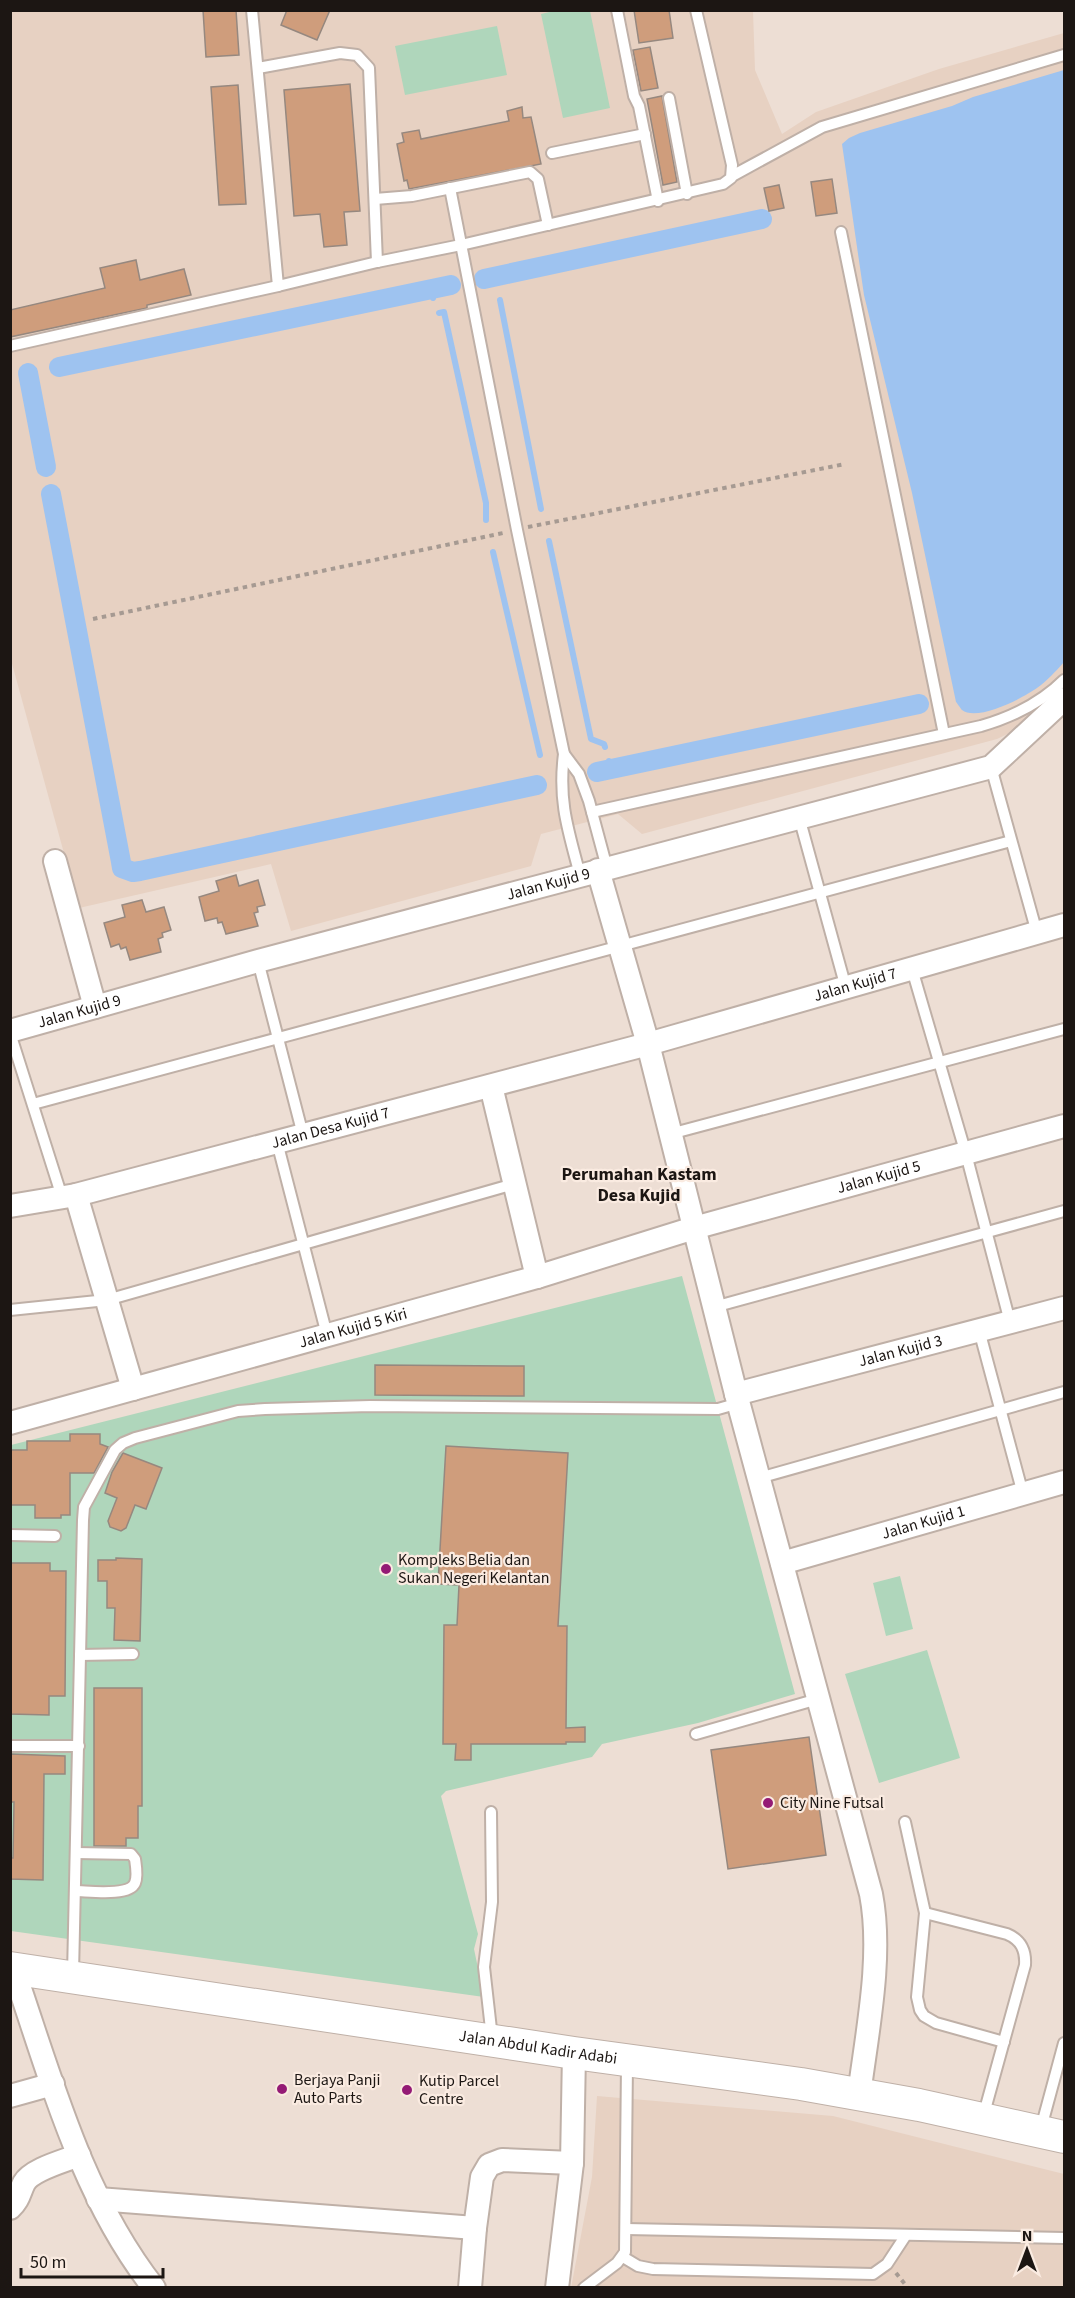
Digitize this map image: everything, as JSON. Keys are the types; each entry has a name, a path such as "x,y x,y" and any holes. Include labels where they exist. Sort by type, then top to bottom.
{"main road":[{"name":"Jalan Abdul Kadir Adabi","path":"12,1968 492,2041 801,2084 1052,2134"}],"street":[{"name":"Jalan Kujid 9","path":"10,1032 258,962 990,767 1065,699"},
{"path":"55,861 95,1007"},
{"path":"595,871 648,1044 737,1399 871,1894 876,1919 877,1945 859,2095"},
{"name":"Jalan Kujid 7","path":"648,1044 1065,926"},
{"name":"Jalan Desa Kujid 7","path":"10,1206 69,1196 648,1044"},
{"path":"491,1086 537,1278"},
{"name":"Jalan Kujid 5","path":"694,1228 1065,1126"},
{"path":"69,1196 107,1300 133,1389"},
{"name":"Jalan Kujid 5 Kiri","path":"10,1423 537,1278 694,1228"},
{"name":"Jalan Kujid 3","path":"737,1399 1065,1308"},
{"name":"Jalan Kujid 1","path":"782,1563 1065,1482"},
{"path":"12,1968 65,2123 98,2199 141,2272 154,2288"},
{"path":"556,2288 572,2163 574,2053"},
{"path":"10,2096 53,2085"},
{"path":"10,2208 17,2202 25,2181 43,2169 79,2155"},
{"path":"470,2288 474,2228 482,2177 489,2165 502,2160 572,2163"},
{"path":"98,2199 474,2228"}],"lane":[{"path":"252,10 278,286"},
{"path":"617,10 658,201"},
{"path":"696,10 732,165 732,176"},
{"path":"258,68 340,53 349,53 364,61 369,68 377,262"},
{"path":"10,346 687,194 723,184 732,176 822,127 1065,55"},
{"path":"669,98 687,194"},
{"path":"552,153 645,134"},
{"path":"375,199 412,196 530,172 538,179 548,225"},
{"path":"450,188 517,530 564,754 561,779 562,808 595,871"},
{"path":"841,232 944,734"},
{"path":"592,812 1007,718 1039,700 1065,680"},
{"path":"564,754 579,774 592,812 595,871"},
{"path":"990,767 1037,933"},
{"path":"799,817 846,988"},
{"path":"33,1104 1011,841"},
{"path":"258,962 303,1135"},
{"path":"912,969 966,1154 1010,1322"},
{"path":"670,1134 1065,1029"},
{"path":"10,1032 33,1104 69,1196"},
{"path":"277,1142 327,1335"},
{"path":"10,1310 107,1300 514,1184"},
{"path":"714,1307 1065,1211"},
{"path":"979,1330 1023,1494"},
{"path":"759,1478 1065,1392"},
{"path":"73,1977 84,1507 115,1450 135,1438 238,1411 370,1406 718,1409 737,1399"},
{"path":"10,1535 55,1536"},
{"path":"80,1655 133,1654"},
{"path":"696,1734 818,1700"},
{"path":"10,1746 79,1746"},
{"path":"491,1812 492,1902 484,1967 492,2041"},
{"path":"905,1822 925,1913 918,2004 924,2016 936,2023 1004,2042"},
{"path":"75,1891 123,1892 131,1888 136,1880 135,1859 131,1854 76,1853"},
{"path":"925,1913 1014,1937 1024,1949 1026,1957 983,2119"},
{"path":"1052,2134 1065,2043"},
{"path":"584,2288 617,2264 623,2257 626,2247 627,2060"},
{"path":"626,2229 1065,2238"},
{"path":"623,2257 638,2266 653,2268 873,2274 887,2264 906,2235"}],"path":[{"path":"93,619 845,464"}],"shaded area":[{"path":"10,11 753,11 755,70 782,134 816,112 939,69 1064,33 1064,694 1018,729 997,739 642,834 618,814 541,834 531,866 291,931 271,864 79,908 11,660"},
{"path":"597,2096 833,2116 1064,2174 1064,2287 571,2288 592,2177"}],"green space":[{"path":"558,10 590,11 610,108 563,118 541,14"},
{"path":"497,26 507,75 405,95 395,46"},
{"name":"Kompleks Belia dan Sukan Negeri Kelantan","path":"682,1276 795,1694 698,1723 602,1744 592,1757 446,1791 441,1796 478,1934 474,1949 484,1997 11,1931 11,1445"},
{"path":"900,1576 913,1629 886,1636 873,1583"},
{"path":"927,1650 960,1758 879,1783 845,1674"}],"water":[{"path":"1064,70 1064,662 1037,688 1021,697 989,711 969,713 962,710 956,702 912,493 864,295 842,144 860,133"}],"building":[{"path":"203,10 236,10 239,55 206,57"},
{"path":"287,10 330,10 317,40 281,25"},
{"path":"634,10 669,10 673,38 639,43"},
{"path":"650,47 658,88 641,91 633,50"},
{"path":"350,84 360,211 344,212 347,245 324,247 320,214 294,216 284,90"},
{"path":"238,85 246,204 219,205 211,87"},
{"path":"662,96 677,182 663,185 647,99"},
{"path":"522,107 523,118 531,117 541,164 409,189 407,180 404,181 397,144 404,142 402,133 419,130 421,139 509,121 507,111"},
{"path":"832,179 837,213 816,216 811,182"},
{"path":"779,185 784,208 769,211 764,188"},
{"path":"136,260 140,280 184,269 191,295 147,305 147,308 10,337 10,310 105,288 100,268"},
{"path":"236,875 239,886 258,880 265,905 257,907 258,912 254,913 258,926 226,934 222,922 218,923 217,918 205,921 199,897 219,891 216,881"},
{"path":"142,900 146,912 164,907 171,930 162,933 163,937 158,939 161,952 130,960 126,947 121,949 119,944 111,947 104,923 125,917 122,905"},
{"path":"375,1365 524,1366 524,1396 375,1395"},
{"path":"70,1434 100,1434 100,1444 108,1447 94,1473 70,1473 70,1515 61,1515 61,1518 35,1518 35,1505 11,1505 11,1450 27,1450 27,1441 70,1441"},
{"path":"446,1446 568,1453 558,1626 567,1626 566,1728 585,1727 585,1742 471,1744 471,1760 455,1760 456,1744 443,1744 444,1625 457,1625 459,1585 438,1584"},
{"path":"123,1453 162,1468 146,1509 135,1505 126,1528 121,1531 110,1527 108,1521 117,1498 105,1493 112,1472"},
{"path":"116,1558 142,1559 140,1641 114,1640 115,1608 107,1608 107,1581 98,1581 98,1560 116,1560"},
{"path":"10,1563 50,1563 50,1571 66,1571 65,1696 49,1696 49,1715 10,1714"},
{"path":"94,1688 142,1688 142,1806 138,1806 138,1838 126,1838 126,1846 94,1846"},
{"name":"City Nine Futsal","path":"809,1737 826,1855 728,1869 711,1750"},
{"path":"10,1754 65,1756 65,1774 44,1774 43,1880 10,1879 10,1858 13,1858 14,1802 10,1802"}],"waterway":[{"path":"484,279 762,219"},
{"path":"59,367 451,285"},
{"path":"431,290 433,298"},
{"path":"500,300 541,509"},
{"path":"439,313 444,312 486,503 486,520"},
{"path":"28,373 46,467"},
{"path":"51,494 122,868 133,872 140,871 537,785"},
{"path":"549,541 591,739 604,744 605,747"},
{"path":"493,552 540,755"},
{"path":"597,772 919,704"},
{"path":"609,761 610,769"}],"place":[{"name":"Kompleks Belia dan Sukan Negeri Kelantan","path":"386,1569"},
{"name":"City Nine Futsal","path":"768,1803"},
{"name":"Berjaya Panji Auto Parts","path":"282,2089"},
{"name":"Kutip Parcel Centre","path":"407,2090"}],"district":[{"name":"Perumahan Kastam Desa Kujid","path":"639,1184"}]}
